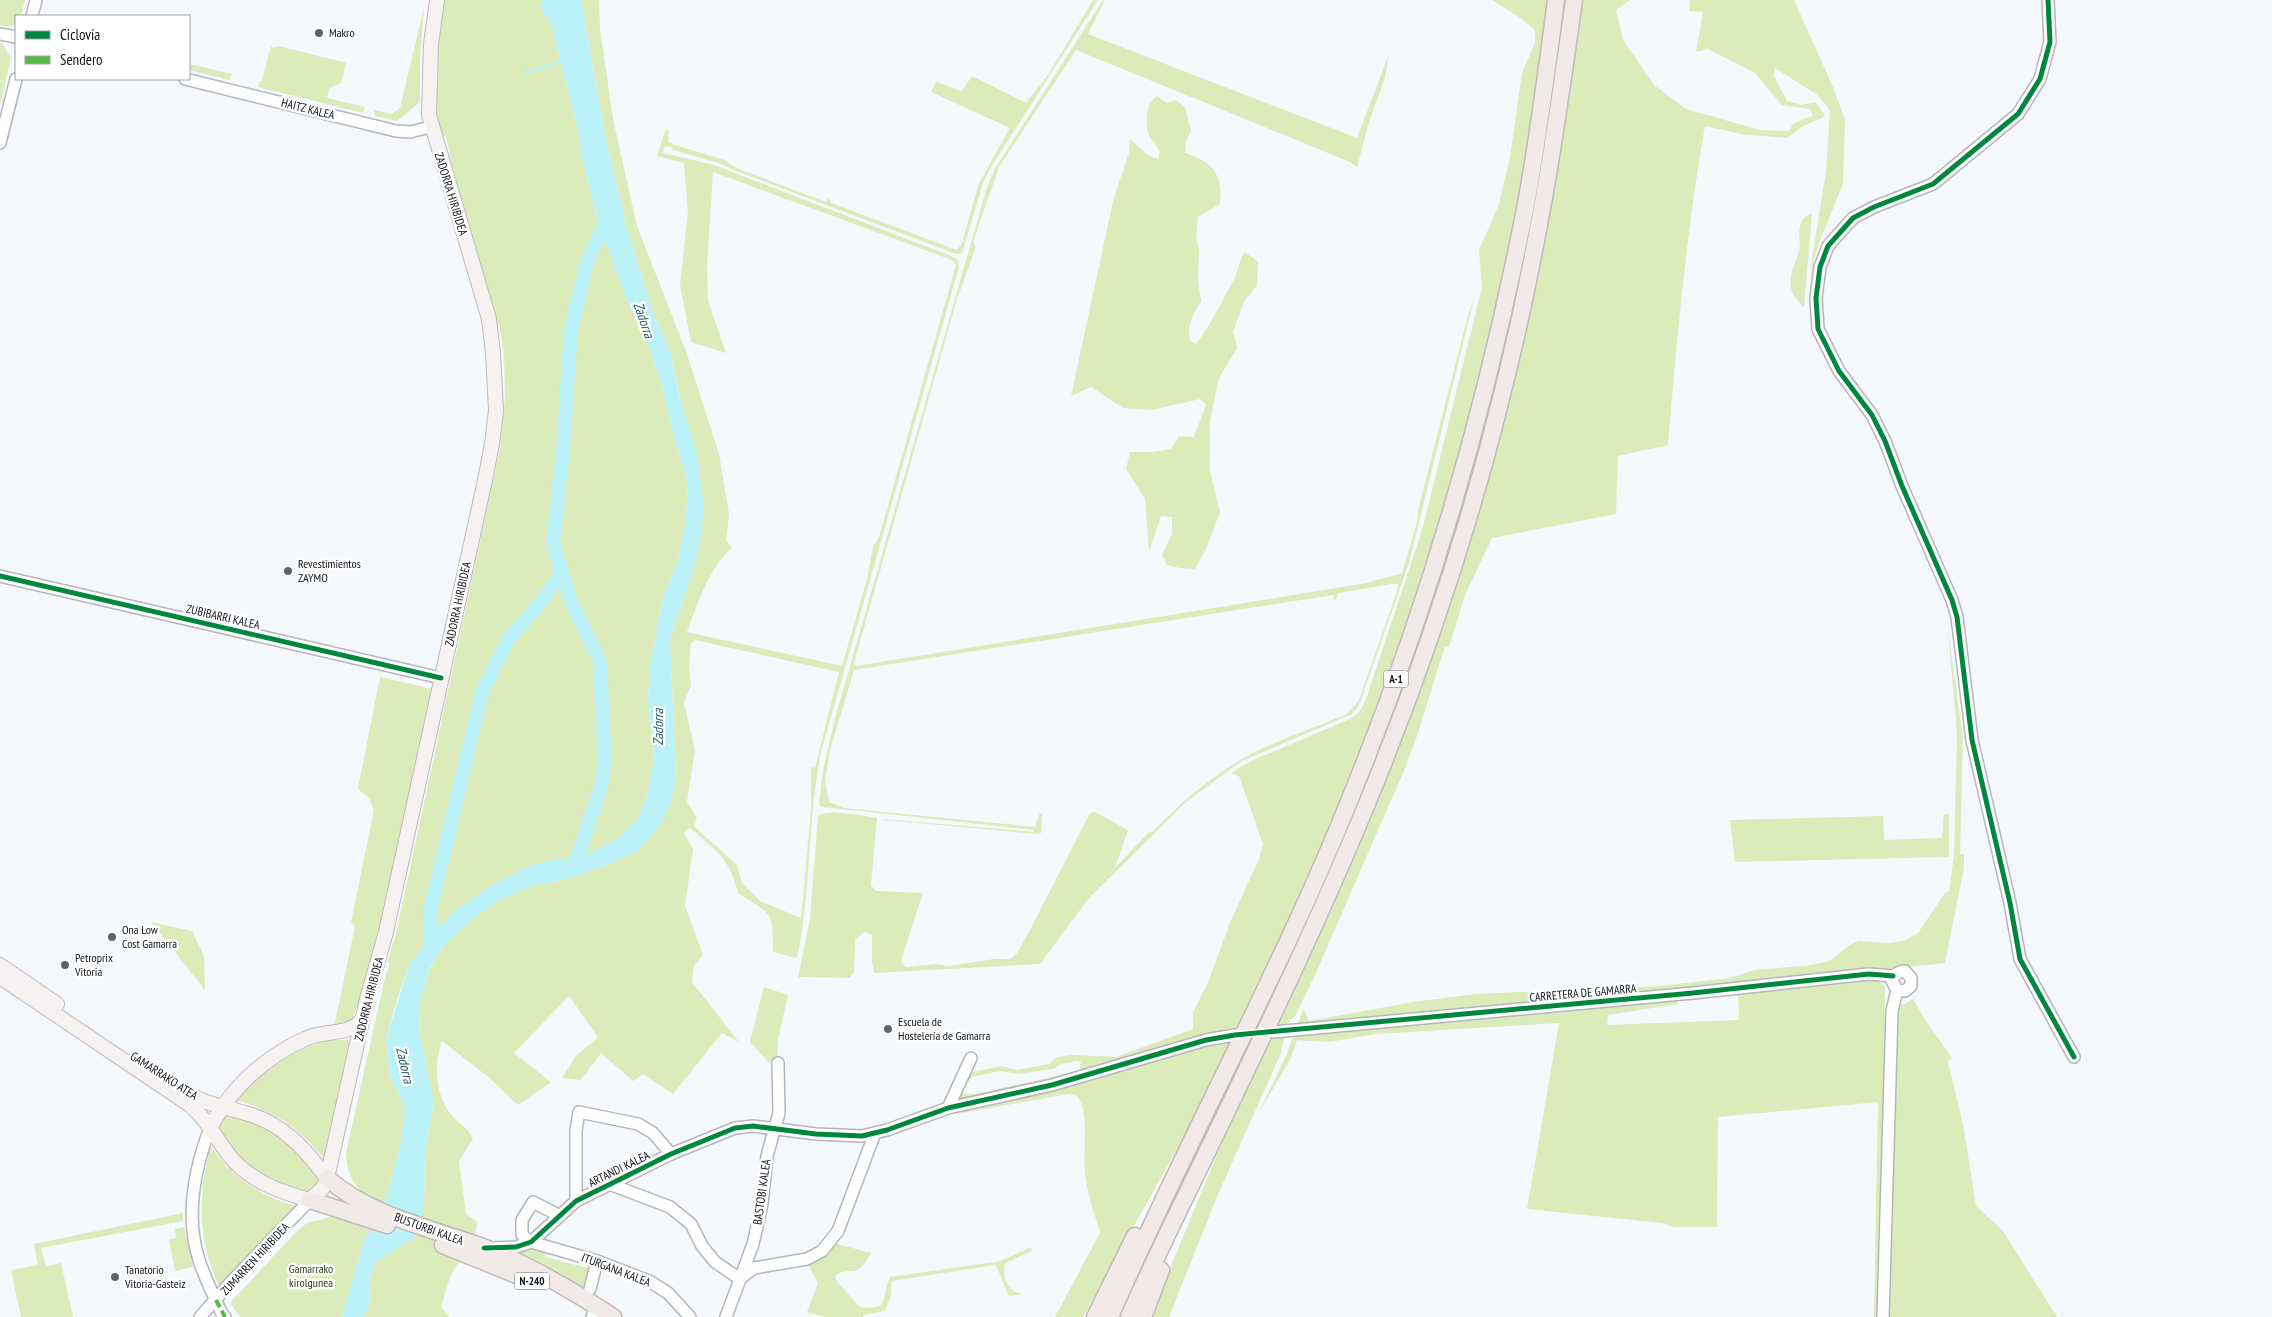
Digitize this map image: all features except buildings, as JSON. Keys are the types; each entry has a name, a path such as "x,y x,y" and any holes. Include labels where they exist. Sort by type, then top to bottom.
{"highway":[{"name":"A-1","path":"1110,1317 1177,1170 1298,919 1352,795 1402,664 1438,557 1474,430 1510,280 1526,204 1556,0"},
{"name":"A-1","path":"1129,1317 1316,922 1369,800 1419,668 1455,560 1501,396 1524,299 1544,200 1574,0"},
{"path":"1143,1317 1215,1137"},
{"path":"1095,1317 1162,1186 1177,1170"},
{"name":"BUSTURBI KALEA","path":"327,1178 375,1215"},
{"name":"BUSTURBI KALEA","path":"310,1200 375,1215 464,1247 594,1316"},
{"name":"BUSTURBI KALEA","path":"464,1247 484,1248 539,1272 613,1317"}],"main road":[{"name":"ZADORRA HIRIBIDEA","path":"310,1200 323,1188 327,1178 363,1018 385,937 492,444 496,388 489,319 432,127 429,104 430,67 437,0"},
{"name":"GAMARRAKO ATEA","path":"0,965 192,1096 206,1103 258,1117 277,1126 303,1147 327,1178"},
{"name":"GAMARRAKO ATEA","path":"0,977 190,1105 210,1128 229,1155 245,1170 275,1189 310,1200"},
{"path":"210,1128 221,1107 239,1085 270,1058 308,1037 322,1032 357,1026 363,1018"},
{"path":"341,1030 354,1038 358,1044"}],"street":[{"path":"32,15 36,0"},
{"path":"2048,0 2050,42 2040,79 2018,114 1933,184 1874,207 1853,218 1828,246 1820,267 1816,298 1818,329 1839,371 1890,441 1952,600 1957,617 1972,740 2010,903 2020,959 2074,1057"},
{"path":"0,34 15,37"},
{"path":"0,143 16,80"},
{"name":"HAITZ KALEA","path":"189,80 396,131 410,132 432,127"},
{"name":"ZUBIBARRI KALEA","path":"0,576 441,678"},
{"path":"1883,1317 1892,1011 1897,990 1892,981 1893,976 1898,972 1905,972 1912,978 1911,986 1905,991 1897,990"},
{"name":"CARRETERA DE GAMARRA","path":"1274,1032 1693,993 1869,974 1893,976"},
{"name":"ARTANDI KALEA","path":"484,1248 516,1247 531,1242 576,1201 612,1185 671,1154 735,1128 753,1126 816,1134 862,1136 948,1108 1052,1085 1206,1040 1235,1035"},
{"path":"948,1108 971,1058"},
{"name":"BASTOBI KALEA","path":"726,1317 753,1244 762,1204 766,1156 779,1113 778,1063"},
{"path":"576,1201 576,1131 579,1112 638,1124 653,1133 671,1154"},
{"path":"210,1128 196,1176 192,1222 199,1260 225,1317"},
{"path":"612,1185 670,1207 692,1224 702,1246 715,1262 740,1279 754,1268 807,1260 822,1251 838,1231 875,1133"},
{"name":"ZUMARREN HIRIBIDEA","path":"200,1317 310,1200"},
{"path":"531,1242 522,1235 520,1229 522,1220 533,1202 560,1216"},
{"name":"ITURGANA KALEA","path":"531,1242 597,1261 650,1281 668,1293 690,1317"},
{"path":"590,1289 597,1261"}],"green space":[{"path":"0,0 25,0 21,15 15,15 15,24 8,27 0,25"},
{"path":"445,0 542,0 540,6 550,21 580,137 581,154 595,211 626,299 647,341 663,389 673,434 688,482 686,518 678,561 663,597 650,665 648,698 654,756 649,788 639,817 619,838 582,857 548,861 460,907 442,924 410,963 386,1039 391,1079 405,1106 401,1142 385,1204 361,1191 356,1185 349,1172 346,1153 385,978 390,964 387,962 396,934 500,449 505,397 504,354 500,330 452,164 446,136 441,136 436,116 440,27"},
{"path":"581,0 599,0 600,29 613,119 637,226 687,354 719,454 729,514 726,541 732,548 710,576 687,632 842,666 867,579 873,547 879,537 956,265 952,260 713,172 707,266 708,301 726,353 691,342 680,285 688,212 684,163 657,156 665,131 669,130 668,142 675,145 724,160 739,169 826,202 829,198 831,203 957,250 962,243 979,183 1010,128 931,92 936,82 962,91 972,76 1026,103 1048,75 1093,0 1098,0 991,167 983,183 962,253 956,254 719,163 673,150 670,146 664,147 663,153 714,165 951,256 957,259 959,267 821,752 813,803 805,907 797,958 773,952 772,928 768,915 764,910 738,893 731,871 721,856 690,828 684,833 693,849 685,906 703,955 694,966 692,982 739,1042 722,1033 673,1094 643,1074 633,1081 601,1053 581,1080 562,1078 575,1057 598,1037 569,996 514,1053 551,1082 518,1105 487,1076 442,1041 437,1060 437,1071 443,1102 448,1111 467,1130 473,1139 459,1161 466,1214 477,1222 475,1238 451,1274 441,1307 449,1317 364,1317 370,1303 369,1280 376,1262 419,1233 424,1202 425,1150 434,1104 420,1035 419,1006 429,970 444,946 471,920 496,902 528,887 562,880 605,866 638,851 676,780 670,638 692,575 704,510 671,355 652,310 626,225 605,135","holes":["695,640 839,672 815,768 811,767 811,810 801,918 760,901 742,883 737,865 694,826 697,818 687,802 695,751 684,702 691,685 689,667 691,644"]},
{"path":"1103,0 1105,0 1088,34 1357,138 1389,54 1385,78 1369,122 1357,167 1350,162 1076,50 999,167 973,242 976,247 957,299 854,663 856,666 1367,583 1402,573 1417,522 1418,510 1467,319 1475,295 1409,563 1359,705 1352,714 1242,761 1187,801 1089,898 1040,964 874,973 872,935 865,932 855,940 854,973 849,978 798,977 810,919 818,816 838,813 877,818 871,885 876,891 923,893 901,962 906,967 935,964 949,966 994,959 1010,959 1017,953 1031,928 1090,813 1095,812 1128,830 1115,868 1149,832 1153,831 1199,789 1229,767 1272,744 1347,714 1359,700 1397,591 1398,584 1391,584 1339,593 1334,602 1333,595 854,670 830,750 825,781 829,802 844,808 1035,827 1040,813 1042,814 1041,833 885,820 883,819 1034,832 1034,830 822,807 819,804 823,770 836,715 987,187 996,167"},
{"path":"1492,0 1549,0 1514,227 1486,356 1453,484 1428,569 1389,683 1344,795 1296,905 1245,1014 1235,1032 1117,1066 958,1102 956,1100 967,1073 1002,1066 1017,1070 1049,1064 1057,1057 1072,1055 1116,1057 1193,1029 1193,1012 1207,985 1231,920 1259,859 1263,844 1239,776 1231,773 1251,761 1350,719 1359,712 1365,702 1423,527 1482,287 1479,250 1498,207 1510,157 1522,73 1535,43 1535,30 1522,19","holes":["1076,1061 1081,1062 1079,1071 975,1094 963,1094 964,1086 972,1077 1000,1071 1018,1074 1053,1069 1061,1064"]},
{"path":"1582,0 1630,0 1616,10 1623,40 1654,85 1686,109 1760,130 1789,131 1793,124 1813,115 1810,109 1782,105 1755,73 1708,49 1696,52 1703,12 1689,11 1690,0 1794,0 1833,87 1845,120 1843,184 1814,259 1811,282 1812,258 1826,172 1830,110 1816,94 1775,68 1774,76 1787,101 1802,105 1815,102 1825,115 1824,117 1803,126 1787,138 1741,134 1705,126 1687,245 1668,445 1618,456 1616,514 1492,538 1465,595 1449,647 1445,646 1417,736 1403,773 1315,975 1295,1016 1285,1026 1275,1028 1347,871 1405,729 1439,635 1485,491 1523,345 1543,247"},
{"path":"424,8 420,59 420,102 397,121 375,116 374,110 392,114 400,108"},
{"path":"0,43 3,44 11,58 0,104"},
{"path":"271,46 274,48 278,46 346,63 341,83 329,89 327,98 365,107 363,113 258,87 260,81 262,81"},
{"path":"190,64 232,74 229,80 190,70"},
{"path":"1157,96 1167,103 1176,100 1185,107 1191,131 1186,141 1185,153 1209,165 1218,177 1220,185 1220,204 1198,217 1196,236 1199,250 1198,280 1201,301 1193,314 1189,328 1190,341 1196,344 1208,327 1235,278 1241,258 1245,252 1258,262 1257,285 1244,302 1233,331 1237,348 1219,378 1210,421 1210,471 1220,512 1206,549 1195,569 1167,565 1162,555 1172,534 1172,517 1161,516 1149,551 1145,499 1126,469 1130,452 1153,452 1171,449 1179,436 1194,437 1206,405 1200,399 1152,410 1123,408 1091,387 1071,396 1114,197 1129,153 1130,139 1149,156 1158,159 1160,151 1150,137 1146,121 1150,104"},
{"path":"1812,213 1804,307 1793,294 1790,283 1800,246 1799,232 1801,225 1804,218"},
{"path":"1948,630 1963,739 1960,854 1964,854 1964,868 1945,963 1681,991 1297,1025 1304,1009 1309,1021 1413,1002 1476,994 1659,986 1729,978 1755,970 1811,965 1830,961 1848,946 1859,941 1888,943 1904,941 1918,933 1945,893 1949,891 1954,855 1957,734"},
{"path":"380,677 433,689 381,929 362,1002 359,1002 352,1019 338,1024 335,1023 355,926 351,922 374,810 369,798 358,789"},
{"path":"1944,814 1949,814 1949,857 1735,862 1730,820 1883,816 1884,840 1942,838"},
{"path":"151,922 192,931 204,956 205,990"},
{"path":"1863,979 1878,980 1885,987 1884,1116 1878,1317 1874,1317 1878,1102 1718,1117 1717,1227 1674,1227 1662,1223 1527,1209 1559,1023 1376,1034 1329,1042 1297,1040 1290,1060 1258,1114 1286,1056 1294,1034 1677,999 1678,1004 1608,1015 1607,1025 1739,1020 1738,992"},
{"path":"764,987 788,995 778,1039 777,1061 769,1063 750,1042"},
{"path":"1913,999 1952,1058 1948,1062 1963,1124 1976,1206 2003,1231 2057,1317 1888,1317 1895,1018 1898,1005 1905,1004"},
{"path":"1281,1035 1284,1039 1281,1053 1219,1192 1169,1317 1150,1317 1230,1123 1272,1036"},
{"path":"1231,1038 1224,1055 1226,1056 1200,1108 1083,1317 1055,1317 1100,1233 1086,1180 1084,1159 1085,1124 1081,1104 1077,1096 1068,1094 962,1113 960,1108"},
{"path":"327,1040 347,1040 351,1045 327,1163 308,1140 287,1123 264,1110 236,1100 255,1081 277,1064 301,1050"},
{"path":"227,1115 251,1121 282,1138 300,1153 308,1163 316,1175 318,1184 308,1193 269,1180 242,1160 219,1131 218,1127 223,1116"},
{"path":"211,1147 229,1168 250,1185 273,1198 299,1206 219,1286 207,1252 202,1218 203,1183"},
{"path":"183,1213 183,1221 41,1248 46,1266 61,1263 73,1317 21,1317 11,1270 38,1265 34,1244"},
{"name":"Gamarrako kirolgunea","path":"330,1217 341,1218 373,1230 365,1237 342,1317 240,1317 230,1303 296,1232 307,1223"},
{"path":"184,1227 193,1267 175,1271 169,1239 176,1238 175,1229"},
{"path":"834,1243 871,1253 861,1268 835,1276 837,1282 860,1307 870,1308 881,1305 890,1277 1001,1261 1031,1247 1032,1251 1005,1263 1004,1273 1009,1287 1022,1294 1009,1296 996,1265 891,1281 891,1296 885,1311 863,1315 863,1317 825,1317 807,1312 818,1283 807,1263"},
{"path":"535,1250 545,1252 545,1257 588,1268 588,1293 566,1278 508,1251"}],"water":[{"name":"Zadorra","path":"542,0 581,0 605,135 626,225 652,310 671,355 679,395 697,453 704,510 700,541 692,575 670,638 676,780 671,802 661,824 638,851 605,866 562,880 528,887 496,902 471,920 444,946 429,969 419,1006 420,1035 434,1103 425,1150 424,1202 419,1234 376,1262 369,1280 370,1303 364,1317 342,1317 365,1237 373,1230 385,1204 401,1142 405,1106 391,1079 386,1039 410,963 442,924 460,907 493,884 531,865 582,857 619,838 639,817 649,788 654,756 648,698 650,665 663,597 678,561 686,518 688,482 673,434 663,389 647,341 626,299 595,211 581,154 580,137 550,21 540,6"}],"waterway":[{"path":"525,74 562,61"},
{"path":"574,867 601,787 605,761 600,662 571,601 553,543 563,450 571,329 587,262 610,212"},
{"path":"430,955 431,907 482,692 509,638 536,608 562,573"}],"marked path":[{"path":"216,1300 225,1317"}],"cycle path":[{"path":"2048,0 2050,42 2040,79 2018,114 1933,184 1874,207 1853,218 1828,246 1820,267 1816,298 1818,329 1839,371 1872,415 1885,441 1902,486 1952,600 1957,617 1972,740 2010,903 2020,959 2074,1057"},
{"path":"0,576 441,678"},
{"path":"484,1248 516,1247 531,1242 576,1201 671,1154 735,1128 753,1126 816,1134 862,1136 887,1130 948,1108 1052,1085 1206,1040 1235,1035 1693,993 1869,974 1893,976"}],"place":[{"name":"Makro","path":"319,33"},
{"name":"Revestimientos ZAYMO","path":"288,571"},
{"name":"Ona Low Cost Gamarra","path":"112,937"},
{"name":"Petroprix Vitoria","path":"65,965"},
{"name":"Escuela de Hostelería de Gamarra","path":"888,1029"},
{"name":"Tanatorio Vitoria-Gasteiz","path":"115,1277"}]}
